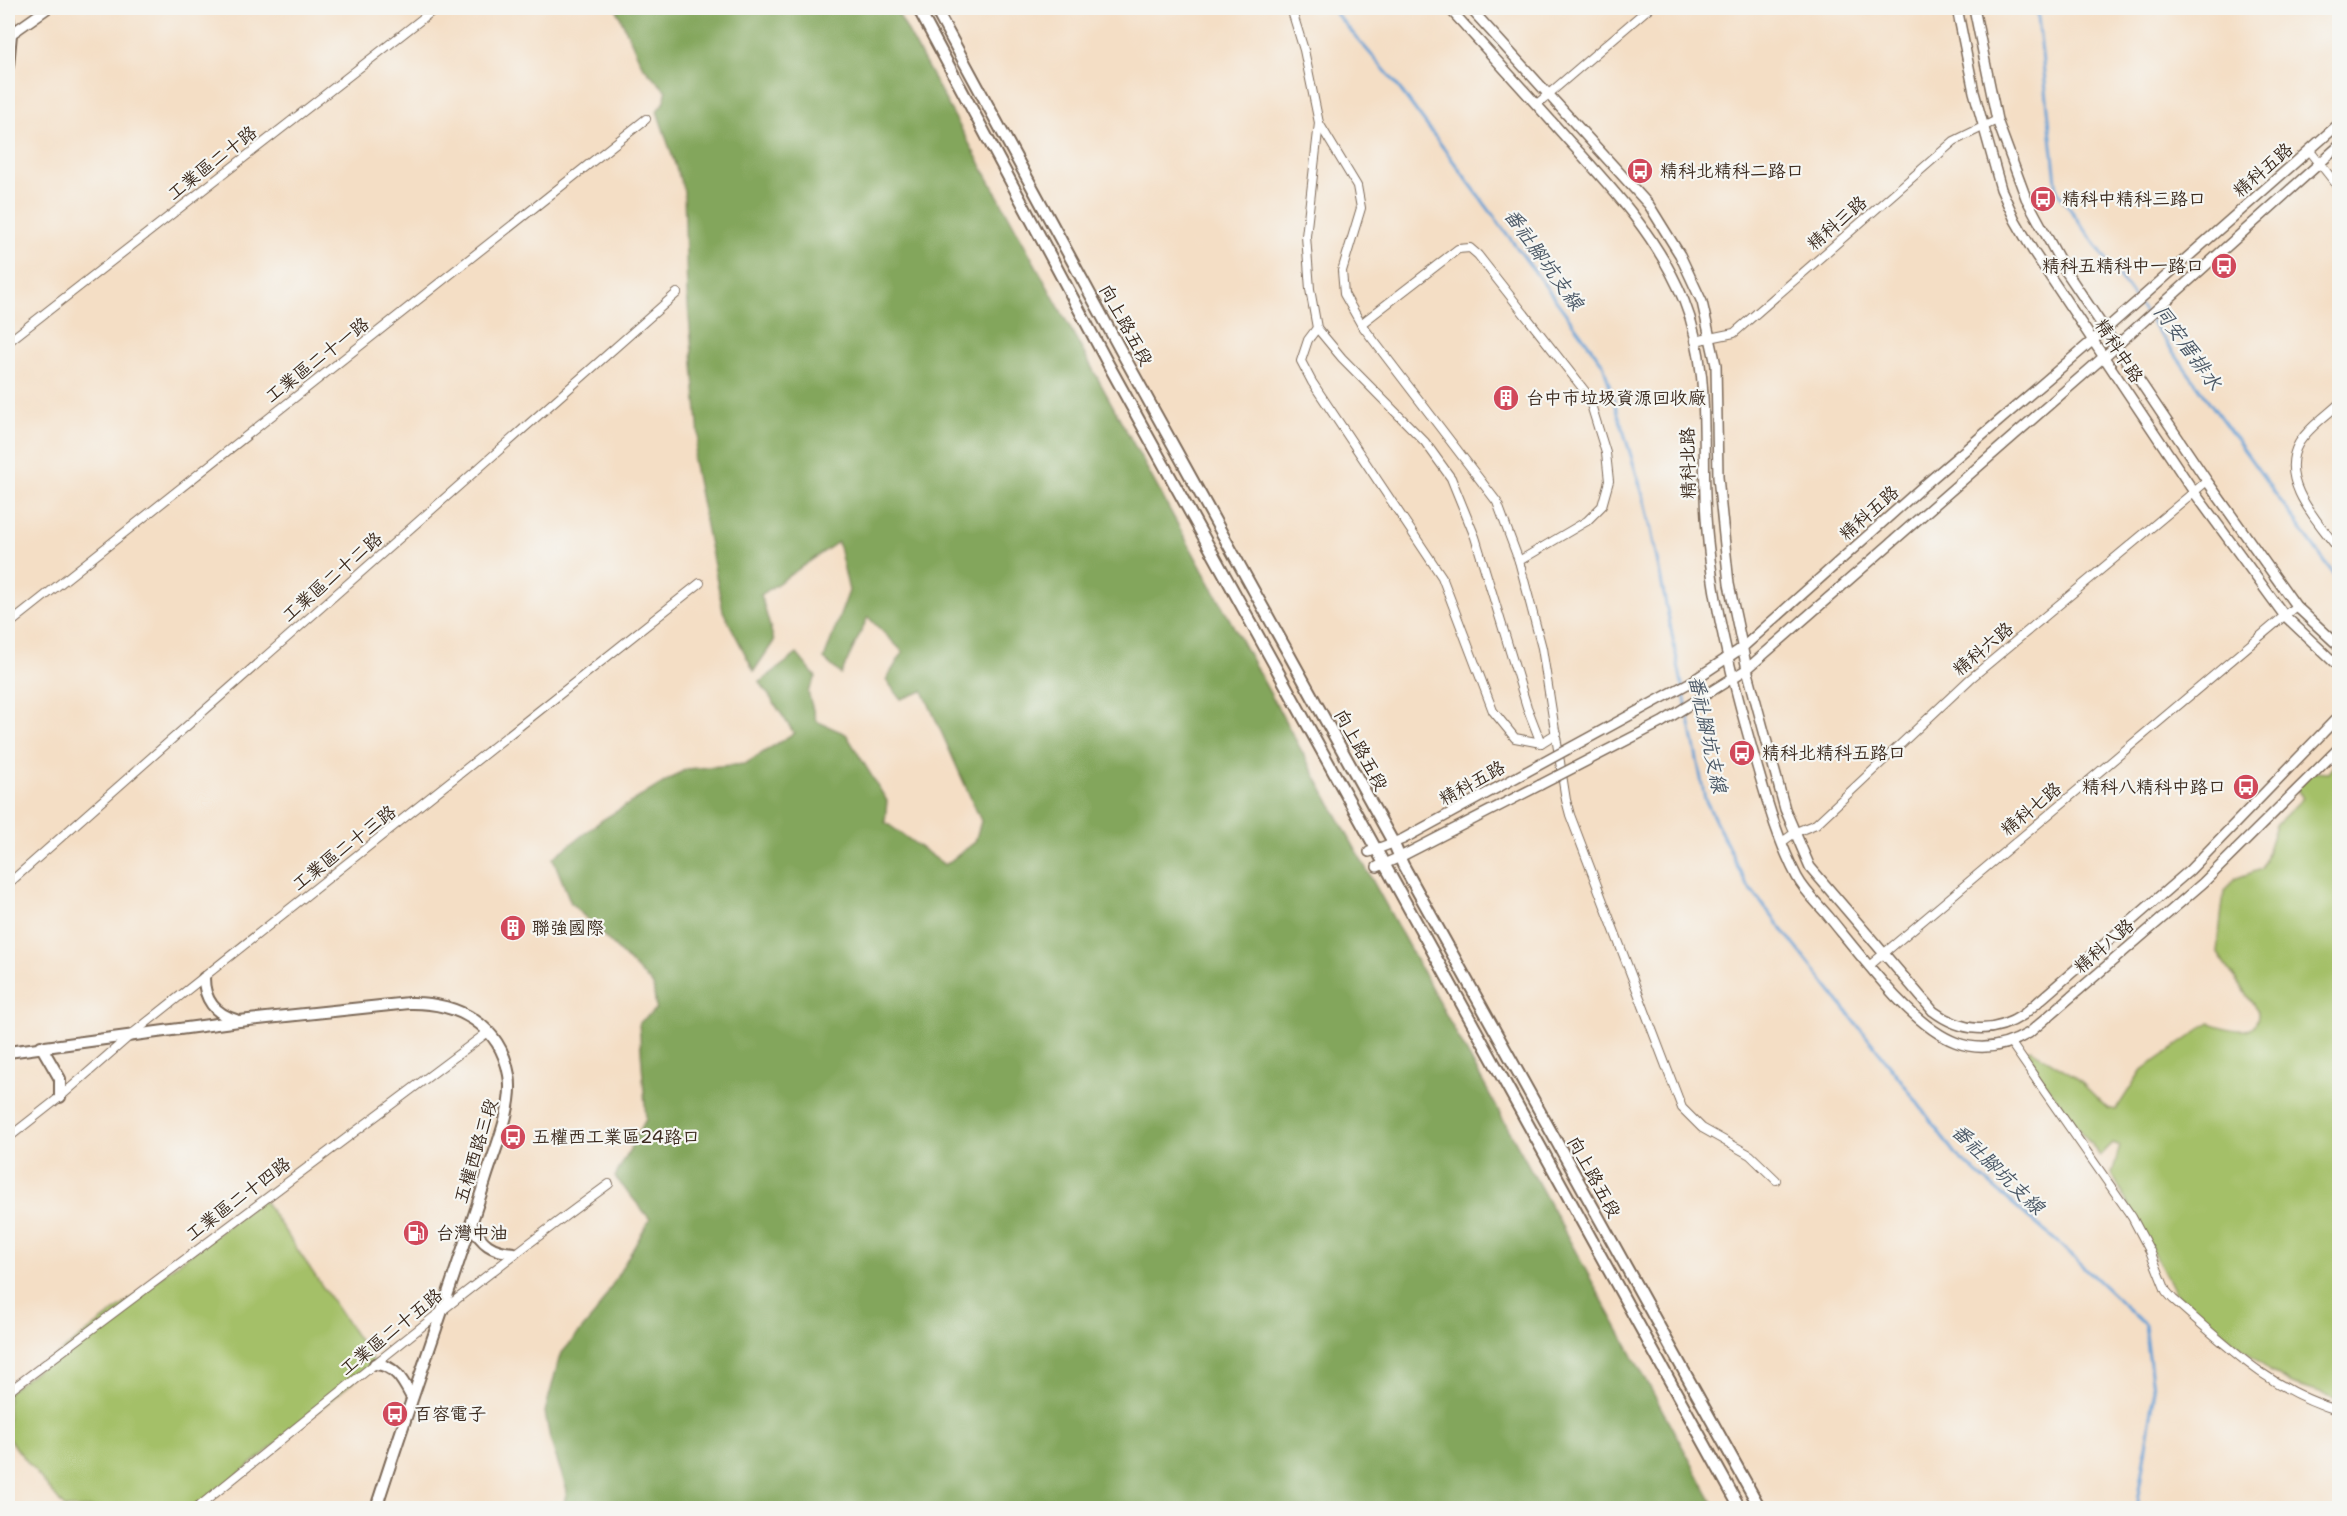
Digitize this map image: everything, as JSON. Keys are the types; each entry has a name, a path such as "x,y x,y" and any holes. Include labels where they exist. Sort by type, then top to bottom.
{"main road":[{"name":"向上路五段","path":"918,8 1107,362 1381,865 1740,1509"},
{"name":"向上路五段","path":"935,8 1121,351 1760,1509"},
{"path":"8,17 8,66"},
{"path":"204,978 208,1000 216,1010 226,1017 239,1021"},
{"name":"五權西路三段","path":"8,1052 132,1034 409,1003 435,1003 460,1011 479,1023 488,1032 500,1048 506,1063 510,1099 471,1224 411,1396 376,1509"},
{"path":"41,1046 60,1079 60,1097"},
{"path":"471,1224 484,1245 491,1250 514,1253"},
{"path":"375,1364 391,1368 411,1396"}],"street":[{"path":"9,32 48,8"},
{"name":"工業區二十路","path":"8,342 436,8"},
{"path":"1290,8 1304,50 1319,123 1306,236 1310,290 1317,328 1342,358 1425,442 1451,478 1475,537 1527,707 1541,743"},
{"name":"精科北路","path":"1449,8 1618,195 1655,244 1674,277 1682,296 1701,362 1706,523 1714,578 1734,679 1771,815 1798,880 1869,966"},
{"name":"精科北路","path":"1470,8 1649,206 1664,228 1702,302 1717,375 1718,477 1725,553 1742,648 1785,809 1810,867 1883,954"},
{"path":"1537,104 1649,8"},
{"name":"精科中路","path":"1957,8 1982,125 2001,189 2015,220 2102,357 2194,492 2284,615 2340,668"},
{"name":"精科中路","path":"1974,8 1996,120 2026,198 2065,270 2207,481 2296,606 2340,647"},
{"path":"2332,8 2340,11"},
{"name":"工業區二十一路","path":"8,625 646,119"},
{"name":"精科三路","path":"1695,341 1734,333 1954,141 1996,120"},
{"path":"1319,123 1357,186 1361,208 1342,271 1344,294 1361,324 1497,502 1519,561 1542,648 1570,815 1682,1108 1702,1128 1750,1155 1776,1180"},
{"name":"精科五路","path":"1373,850 1394,844 1526,772 1690,682 1742,648 2340,123"},
{"name":"精科五路","path":"1381,865 1400,858 1662,722 1734,679 2115,347 2340,145"},
{"path":"2310,151 2340,189"},
{"path":"1361,324 1458,249 1470,248 1478,255 1588,395 1606,453 1609,481 1606,498 1602,506 1587,521 1519,561"},
{"name":"工業區二十二路","path":"8,884 677,293"},
{"path":"1317,328 1308,340 1301,361 1312,382 1442,577 1493,711 1515,738 1541,743 1557,733"},
{"path":"2340,403 2299,443 2293,459 2293,477 2305,504 2340,551"},
{"name":"精科六路","path":"1782,842 1796,832 1816,824 1970,679 2207,481"},
{"name":"工業區二十三路","path":"8,1138 60,1097 132,1034 700,583"},
{"name":"精科七路","path":"1869,966 2296,606"},
{"name":"精科八路","path":"1883,954 1933,1011 1949,1022 1978,1029 1997,1028 2015,1021 2190,870 2340,715"},
{"name":"精科八路","path":"1869,966 1916,1018 1942,1037 1972,1046 1993,1047 2011,1043 2029,1033 2203,883 2340,747"},
{"name":"工業區二十四路","path":"8,1392 488,1032"},
{"path":"2011,1043 2132,1217 2150,1251 2162,1283 2173,1299 2263,1376 2310,1402 2340,1411"},
{"name":"工業區二十五路","path":"197,1509 443,1308 609,1184"}],"green space":[{"path":"616,8 895,8 1716,1508 563,1508 567,1490 550,1439 545,1412 560,1355 596,1313 650,1219 615,1177 646,1119 639,1023 656,1009 653,985 571,903 553,858 602,820 686,769 745,764 794,733 760,682 797,654 816,677 808,692 816,721 846,734 887,801 885,822 945,865 975,842 981,821 923,691 901,699 886,680 903,652 868,617 841,674 824,659 849,591 838,542 761,595 774,641 754,671 723,611 693,460 699,437 687,292 684,191 657,111 665,101 666,91 642,65"},
{"path":"2339,758 2339,1399 2292,1384 2270,1371 2175,1293 2112,1174 2120,1146 2113,1143 2100,1156 2022,1053 2030,1049 2075,1076 2107,1108 2116,1110 2141,1071 2210,1023 2240,1030 2253,1027 2257,1021 2258,1012 2217,952 2224,892 2234,879 2262,869 2276,825 2303,798 2295,787 2311,772 2328,773"},
{"path":"263,1199 375,1364 197,1508 65,1508 8,1438 8,1392"}],"waterway":[{"name":"番社腳坑支線","path":"1331,8 1394,81 1603,364 1646,505 1705,799 1745,882 1900,1079 1955,1154 2056,1241 2145,1325 2154,1397 2136,1508"},
{"name":"同安厝排水","path":"2037,8 2057,191 2340,583"}],"place":[{"name":"精科北精科二路口","path":"1640,171"},
{"name":"精科中精科三路口","path":"2043,199"},
{"name":"精科五精科中一路口","path":"2224,266"},
{"name":"台中市垃圾資源回收廠","path":"1506,398"},
{"name":"精科北精科五路口","path":"1742,753"},
{"name":"精科八精科中路口","path":"2246,787"},
{"name":"聯強國際","path":"513,928"},
{"name":"五權西工業區24路口","path":"513,1137"},
{"name":"台灣中油","path":"416,1233"},
{"name":"百容電子","path":"395,1414"}]}
